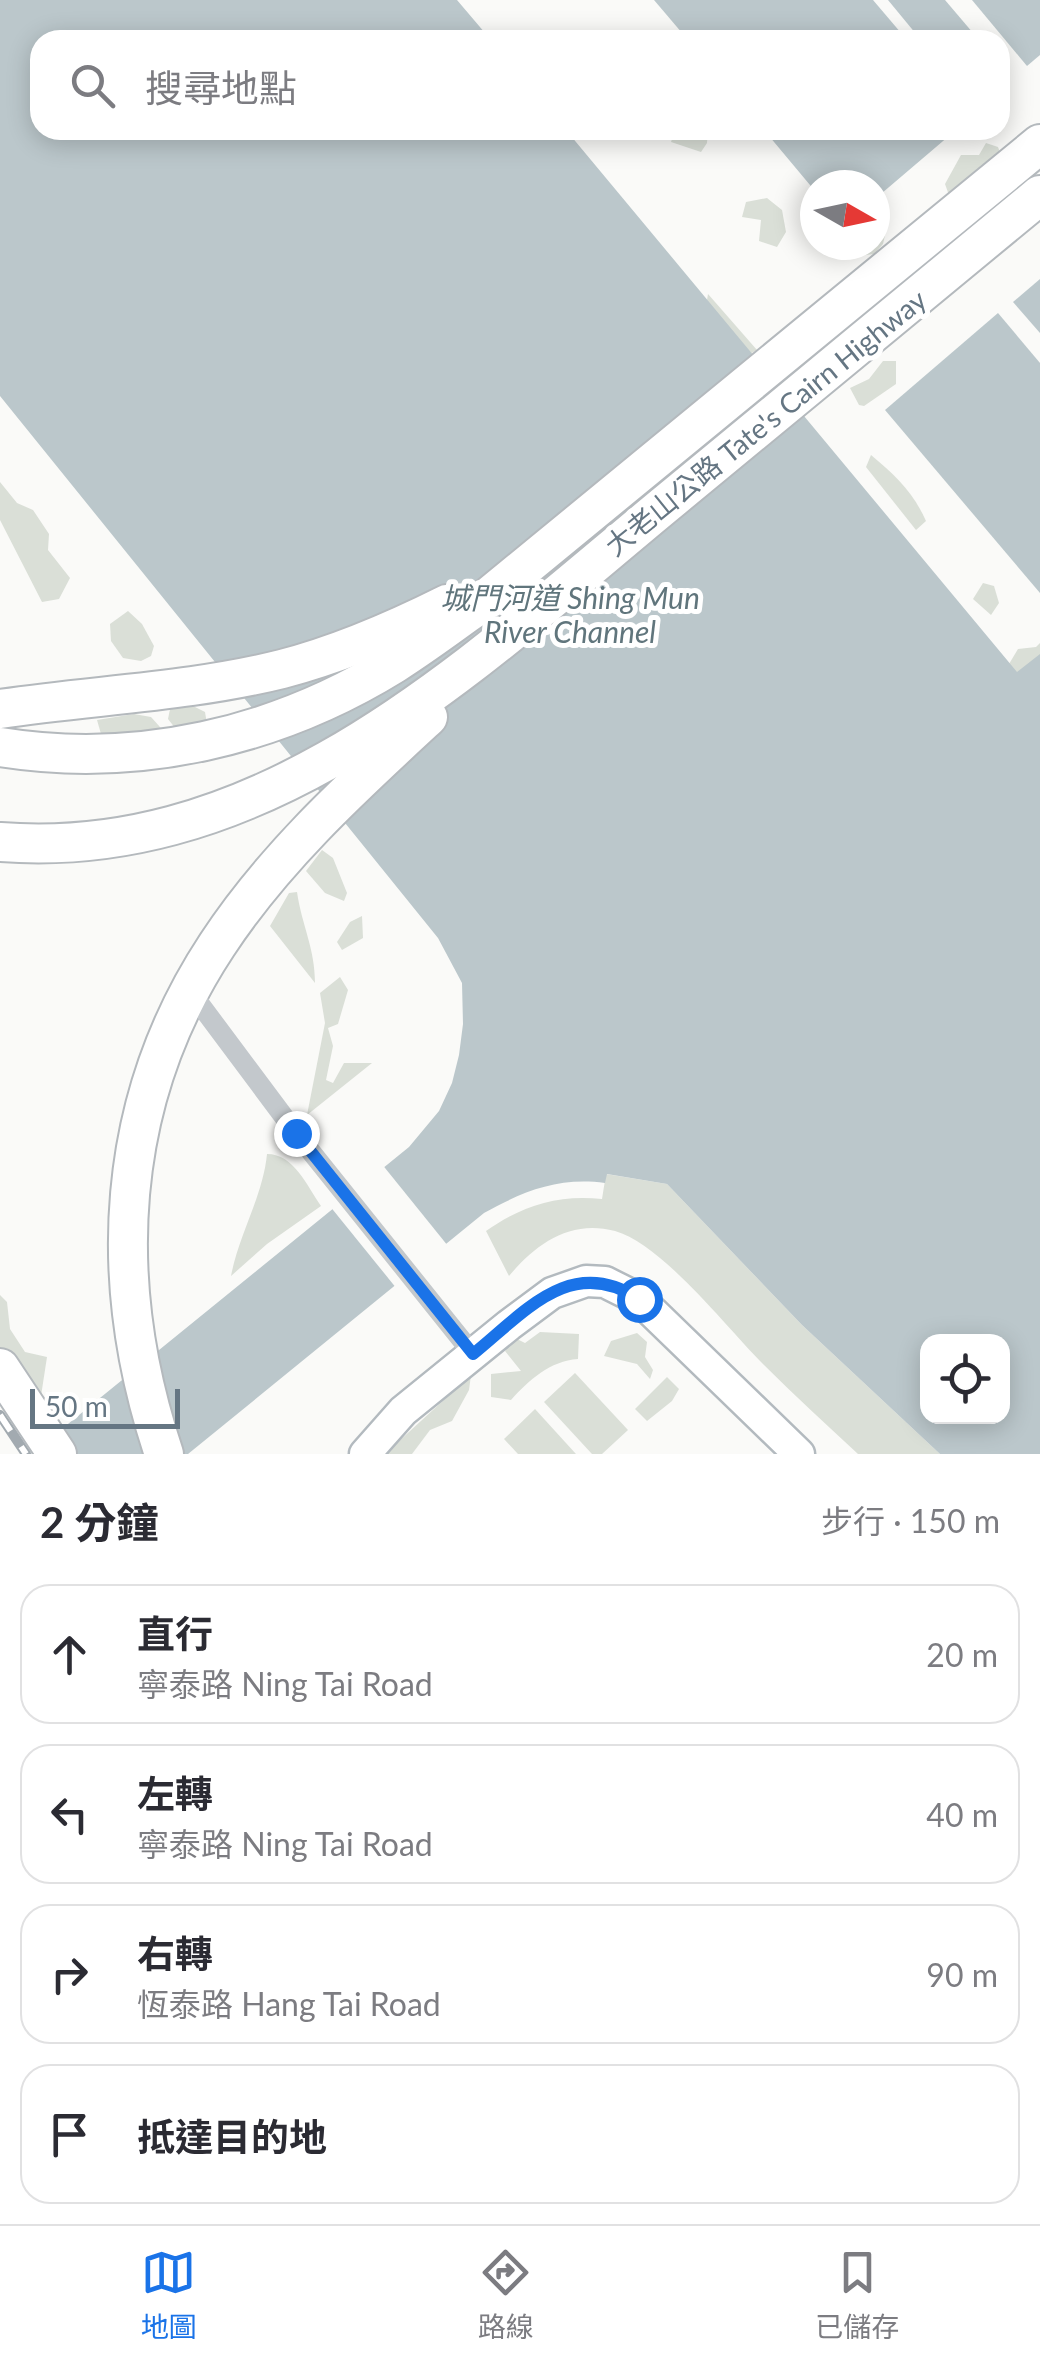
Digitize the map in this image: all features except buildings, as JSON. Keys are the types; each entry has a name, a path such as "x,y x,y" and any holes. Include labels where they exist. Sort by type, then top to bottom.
{"highway":[{"name":"大老山公路 Tate's Cairn Highway","path":"0,748 71,754 138,753 191,745 263,725 329,699 395,663 482,604 1040,144"},
{"name":"大老山公路 Tate's Cairn Highway","path":"0,842 51,844 116,838 180,825 286,784 361,741 513,629 1040,195"},
{"path":"0,710 204,684 279,670 378,638 521,570"},
{"path":"164,1454 136,1350 126,1245 136,1144 171,1030 218,943 270,875 513,629"},
{"path":"0,1368 57,1454"}],"street":[{"path":"196,999 473,1354"},
{"path":"365,1454 403,1411 473,1354 552,1293 586,1281 604,1282 639,1299 799,1454"}],"shaded area":[{"path":"672,140 707,140 701,152"},
{"path":"986,143 998,147 1001,155 950,198 945,184 961,155 979,155"},
{"path":"767,198 782,210 786,232 777,247 759,241 761,220 742,217 746,202"},
{"path":"708,294 757,350 739,360 707,300"},
{"path":"883,361 896,361 896,384 864,406 859,405 850,388 869,379"},
{"path":"871,455 915,501 926,521 916,530 866,467"},
{"path":"0,482 17,503 33,510 49,534 48,550 70,578 59,599 42,602 0,520"},
{"path":"983,583 994,586 999,603 991,615 973,599"},
{"path":"128,611 142,624 154,646 151,656 141,661 123,658 111,641 110,624"},
{"path":"1040,643 1040,660 1011,687 1009,664 1018,649"},
{"path":"193,706 205,712 208,730 183,738 168,719 170,709"},
{"path":"134,714 151,717 168,736 120,742 101,734 97,720"},
{"path":"322,850 333,858 347,893 344,901 325,893 306,871"},
{"path":"297,892 315,983 270,926 289,893"},
{"path":"362,916 363,938 342,950 337,942 350,922"},
{"path":"340,977 348,990 338,1024 328,1028 333,1046 326,1080 333,1083 344,1063 372,1063 307,1115 325,1023 320,993"},
{"path":"267,1154 292,1165 321,1206 267,1244 231,1276 261,1185"},
{"path":"606,1174 667,1184 802,1325 940,1454 858,1454 763,1364 673,1269 653,1252 615,1231 583,1228 555,1237 509,1276 486,1231 513,1215 555,1200 602,1199"},
{"path":"0,1295 7,1302 10,1329 25,1352 47,1357 41,1396 34,1400 0,1355"},
{"path":"540,1332 579,1334 578,1359 558,1363 541,1373 511,1400 491,1397 491,1374 521,1371 505,1351 515,1338 525,1343"},
{"path":"637,1333 647,1342 645,1357 653,1370 650,1379 637,1364 604,1356 611,1341"},
{"path":"575,1373 628,1430 602,1454 592,1454 544,1402"},
{"path":"471,1375 469,1390 452,1421 430,1430 412,1454 385,1454"},
{"path":"667,1377 679,1389 672,1401 647,1421 635,1409"},
{"path":"535,1409 576,1454 518,1454 504,1439"}],"water":[{"name":"城門河道 Shing Mun River Channel","path":"0,0 457,0 482,30 30,30 30,140 574,140 1017,672 1040,654 1040,1454 940,1454 802,1325 667,1184 607,1174 605,1183 557,1184 513,1198 484,1213 188,1454 31,1454 409,1147 439,1111 452,1083 463,1024 462,983 438,938 0,396"},
{"path":"654,0 873,0 898,30 680,30"},
{"path":"888,0 945,0 970,30 913,30"},
{"path":"972,0 1040,0 1040,55 1027,66 1010,46 1010,30 997,30"},
{"path":"772,140 944,140 890,186 890,170 800,170 800,173"},
{"path":"1040,279 1040,333 1013,302"},
{"path":"998,313 1040,363 1040,593 885,410"}],"pier":[{"path":"381,1163 448,1246 397,1289 329,1205"}],"railway":[{"path":"0,1415 26,1454"}],"route":[{"path":"296,1133 473,1354 569,1284 604,1282 639,1299"}]}
